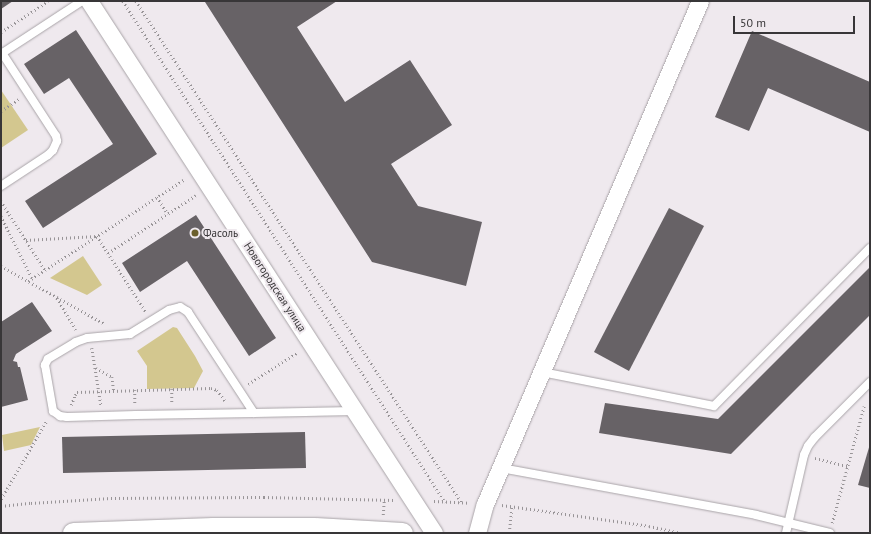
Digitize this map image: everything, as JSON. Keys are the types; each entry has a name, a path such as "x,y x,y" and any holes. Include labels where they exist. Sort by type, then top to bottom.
{"street":[{"name":"Новогородская улица","path":"89,1 434,533"},
{"path":"477,533 485,504 700,1"},
{"path":"73,533 228,528 313,528 402,533"}],"lane":[{"path":"1,186 48,155 56,146 56,136 1,53 82,1"},
{"path":"542,372 714,406 870,248"},
{"path":"254,413 188,312 180,307 173,308 134,332 125,335 81,340 48,359 45,363 44,368 53,411 57,415 67,417 355,411"},
{"path":"786,533 804,455 815,436 870,382"},
{"path":"501,468 756,515 788,523 831,529"}],"path":[{"path":"1,32 48,1"},
{"path":"123,1 445,502"},
{"path":"136,1 462,503"},
{"path":"1,111 28,93"},
{"path":"28,281 189,176"},
{"path":"108,253 200,193"},
{"path":"157,197 168,214"},
{"path":"1,201 45,270"},
{"path":"1,216 32,278"},
{"path":"26,240 97,236"},
{"path":"97,236 152,321"},
{"path":"1,266 125,335"},
{"path":"57,297 81,340"},
{"path":"90,338 103,416"},
{"path":"239,390 302,349"},
{"path":"95,368 112,377 114,391"},
{"path":"831,529 870,382"},
{"path":"67,417 76,393 211,388 219,393 234,414"},
{"path":"1,499 53,411"},
{"path":"804,455 848,466"},
{"path":"1,506 111,498 264,497 397,500"},
{"path":"383,523 384,500"},
{"path":"432,501 474,504"},
{"path":"496,505 512,506 681,533"},
{"path":"509,533 512,506"}],"shaded area":[{"path":"1,90 28,130 1,148"},
{"path":"83,256 102,285 87,295 50,278"},
{"path":"173,327 177,328 203,371 194,388 147,389 147,366 137,351"},
{"path":"40,427 31,445 4,451 2,435"}],"building":[{"path":"1,1 13,1 1,9"},
{"path":"337,1 297,27 345,102 410,60 452,125 391,164 418,206 482,222 466,286 372,262 205,2"},
{"path":"76,30 157,154 43,228 25,201 113,144 69,78 44,94 24,64"},
{"path":"752,31 870,82 870,132 768,88 749,131 715,117"},
{"path":"669,208 704,226 629,371 594,352"},
{"path":"196,215 276,338 249,356 187,261 140,292 122,263"},
{"path":"870,267 870,315 731,454 599,433 605,403 718,419"},
{"path":"32,302 52,331 16,354 13,361 17,362 18,367 20,367 28,400 1,407 1,322"},
{"path":"305,432 306,468 63,473 62,437"},
{"path":"870,444 870,488 858,485"}],"place":[{"name":"Фасоль","path":"195,233"}]}
